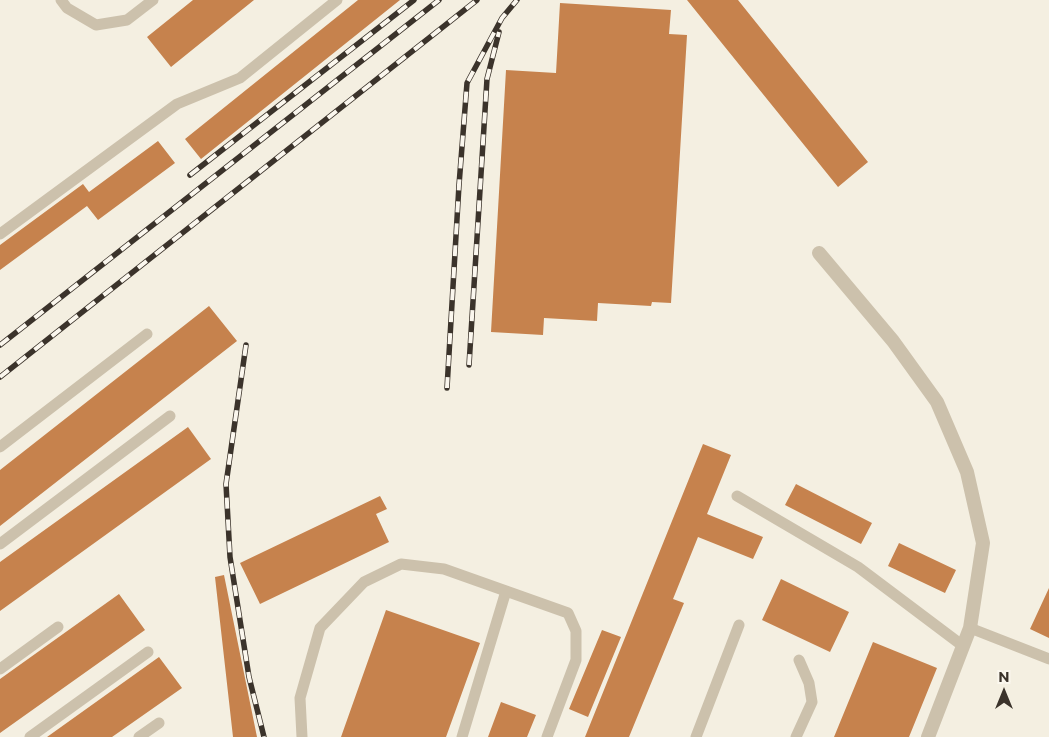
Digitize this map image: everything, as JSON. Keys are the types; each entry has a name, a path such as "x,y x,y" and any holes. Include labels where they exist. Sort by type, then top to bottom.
{"street":[{"path":"819,253 893,340 937,402 967,472 983,543 970,628 928,737"}],"lane":[{"path":"61,0 67,8 96,25 127,20 153,0"},
{"path":"0,234 177,104 240,78 337,0"},
{"path":"0,447 147,334"},
{"path":"0,544 170,416"},
{"path":"737,496 858,566 963,646"},
{"path":"302,737 300,698 320,628 364,582 401,564 444,569 568,613 576,631 576,660 547,737"},
{"path":"462,737 506,591"},
{"path":"696,737 739,624"},
{"path":"0,669 58,628"},
{"path":"970,628 1049,659"},
{"path":"30,737 148,652"},
{"path":"796,737 812,702 809,683 799,660"},
{"path":"139,737 159,723"}],"building":[{"path":"193,0 254,0 171,67 147,37"},
{"path":"358,0 400,0 201,159 185,139"},
{"path":"687,0 738,0 868,162 838,187"},
{"path":"560,3 671,10 669,34 687,35 671,303 652,302 651,306 598,303 597,321 544,318 543,335 491,332 506,70 556,73"},
{"path":"158,141 175,163 98,220 87,206 0,270 0,245 83,184 89,192"},
{"path":"209,306 237,341 0,526 0,470"},
{"path":"188,427 211,459 0,611 0,562"},
{"path":"703,444 731,455 707,514 763,537 753,559 698,537 673,599 684,603 629,737 585,737"},
{"path":"796,484 872,523 861,544 785,505"},
{"path":"380,496 387,509 376,514 389,542 260,604 240,563"},
{"path":"899,543 956,570 945,593 888,566"},
{"path":"224,575 257,737 233,737 215,577"},
{"path":"781,579 849,612 830,652 762,620"},
{"path":"1049,588 1049,638 1030,629"},
{"path":"119,594 145,630 0,733 0,679"},
{"path":"386,610 480,643 446,737 341,737"},
{"path":"602,630 621,637 588,717 569,709"},
{"path":"873,642 937,668 909,737 834,737"},
{"path":"159,657 182,688 112,737 47,737"},
{"path":"501,702 536,715 527,737 488,737"}],"railway":[{"path":"190,175 414,0"},
{"path":"0,345 439,0"},
{"path":"0,377 477,0"},
{"path":"447,388 467,83 502,18 517,0"},
{"path":"469,365 487,79 499,32"},
{"path":"246,345 226,484 230,557 249,677 264,737"}]}
